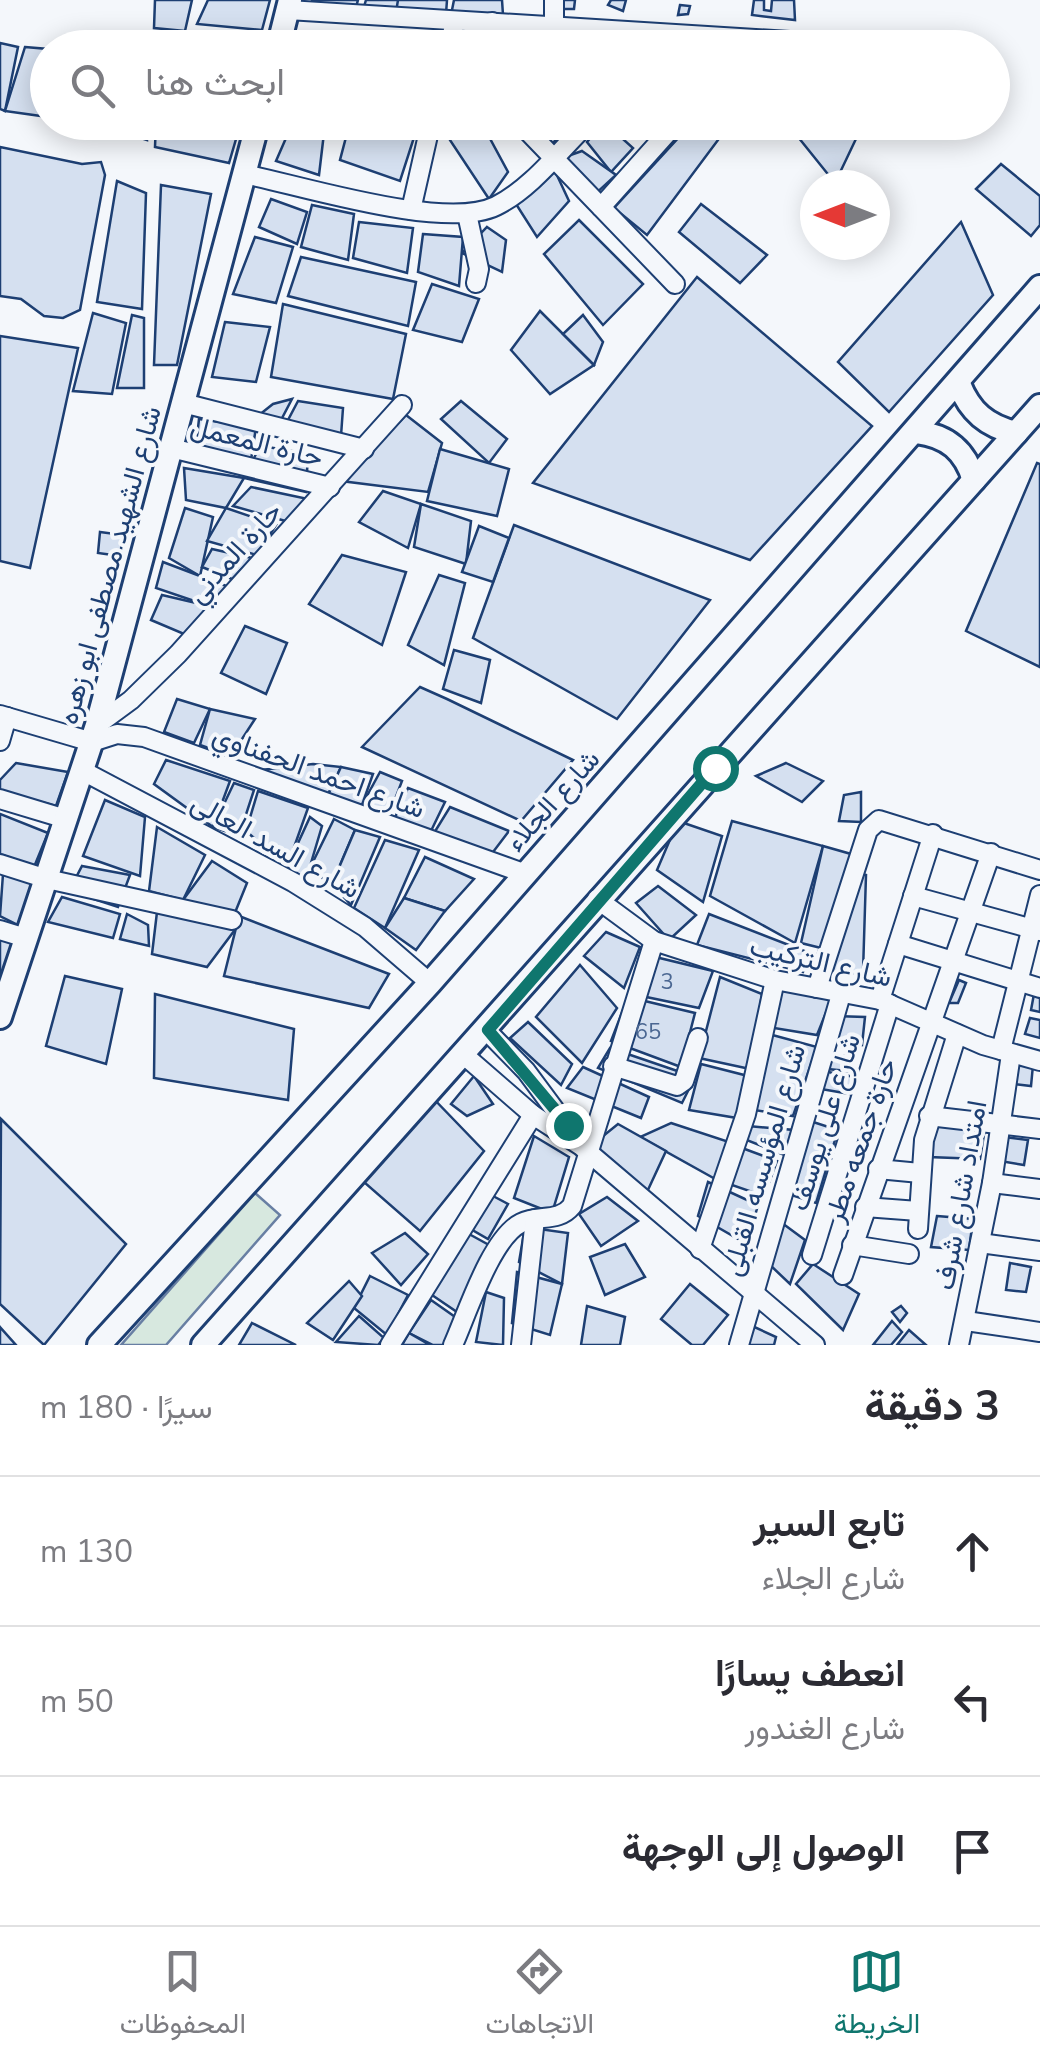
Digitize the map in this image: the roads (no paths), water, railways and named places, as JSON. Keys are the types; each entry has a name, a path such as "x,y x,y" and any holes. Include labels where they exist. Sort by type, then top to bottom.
{"main road":[{"path":"283,30 289,5"},
{"name":"شارع الشهيد مصطفى ابو زهره","path":"0,1017 5,985 26,938 95,733 253,140"},
{"name":"شارع الجلاء","path":"99,1345 118,1335 917,432 1040,287"},
{"path":"958,384 974,412 1001,430 1016,433"},
{"path":"203,1345 488,1030 598,899 1040,406"},
{"path":"917,432 948,441 970,465 974,480"}],"street":[{"path":"554,0 554,26 558,30"},
{"path":"289,5 584,30"},
{"path":"453,30 455,21"},
{"path":"492,22 499,30"},
{"path":"412,210 428,140"},
{"path":"536,140 675,284"},
{"path":"244,174 412,210 467,214 498,205 569,140"},
{"path":"601,208 661,140"},
{"path":"467,214 480,269 476,282"},
{"path":"183,403 364,449"},
{"name":"حارة المدني","path":"95,733 178,654 402,405"},
{"name":"حارة المعمل","path":"171,448 330,488"},
{"path":"0,741 4,716 95,733"},
{"name":"شارع احمد الحفناوي","path":"95,733 144,737 526,874"},
{"name":"شارع السد العالى","path":"84,771 294,882 365,928 430,983"},
{"path":"0,798 66,819"},
{"path":"817,988 872,824 886,820 1040,870"},
{"name":"شارع على يوسف","path":"812,1256 898,944 933,834"},
{"name":"حارة جمعه مطر","path":"843,1276 991,853"},
{"path":"0,864 46,879 232,920"},
{"name":"امتداد شارع شرف","path":"959,1345 1002,1124 1015,981 1034,930 1040,894"},
{"path":"913,896 1034,930"},
{"name":"شارع التركيب","path":"598,899 654,941 775,980 884,1002 957,1034 1040,1061"},
{"path":"0,930 26,938"},
{"path":"453,1345 503,1238 524,1222 565,1214 572,1206 583,1148 654,941"},
{"path":"898,944 1040,988"},
{"path":"700,1249 746,1114 775,980"},
{"name":"شارع المؤسسه القبلى","path":"739,1345 842,992"},
{"path":"488,1030 537,1084 583,1148"},
{"path":"865,1207 918,1220 920,1172 929,1116 957,1034"},
{"path":"613,1066 677,1086 684,1081 698,1038"},
{"path":"464,1055 533,1115 583,1148 815,1345"},
{"path":"390,1345 533,1115"},
{"path":"929,1116 1040,1129"},
{"path":"878,1168 920,1172"},
{"path":"992,1183 1040,1188"},
{"path":"521,1345 536,1219"},
{"path":"980,1243 1040,1251"},
{"path":"852,1246 909,1254"},
{"path":"966,1321 1040,1332"}]}
